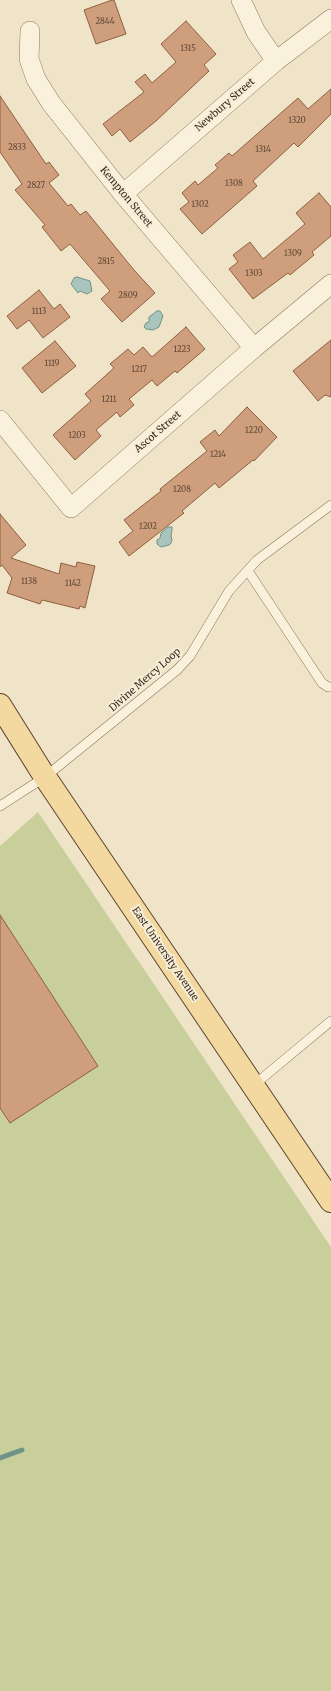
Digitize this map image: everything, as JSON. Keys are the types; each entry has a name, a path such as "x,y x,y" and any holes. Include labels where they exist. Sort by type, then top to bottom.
{"main road":[{"name":"East University Avenue","path":"0,705 45,777 331,1201"}],"street":[{"path":"241,0 256,32 276,61"},
{"name":"Newbury Street","path":"123,194 276,61 331,19"},
{"name":"Kempton Street","path":"30,31 28,59 36,79 51,103 123,194 254,348"},
{"name":"Ascot Street","path":"0,420 71,508 254,348 331,284"}],"lane":[{"name":"Divine Mercy Loop","path":"0,806 45,777 177,670 190,656 229,591 257,560 331,505"},
{"path":"248,571 322,683 331,687"},
{"path":"254,1085 331,1021"}],"green space":[{"path":"38,812 331,1247 331,1691 0,1691 0,846"}],"water":[{"path":"77,277 90,281 92,291 87,294 80,291 78,293 71,284 74,278"},
{"path":"157,311 160,311 163,316 159,327 153,330 146,329 144,327 146,323 149,322 149,317"},
{"path":"168,527 172,527 171,543 161,547 157,544 157,540 160,538 161,533"}],"building":[{"path":"114,0 126,34 96,44 84,10"},
{"path":"186,21 216,54 204,65 209,71 156,121 130,142 120,129 112,136 103,124 144,92 135,82 145,74 152,83 176,62 161,44"},
{"path":"331,89 331,114 298,147 294,143 253,181 257,186 202,234 180,209 189,202 182,193 195,181 198,185 218,168 215,165 229,153 232,156 298,98 308,109"},
{"path":"0,96 46,164 49,162 59,175 49,183 68,206 71,204 80,215 86,211 134,270 155,293 122,322 101,299 110,291 70,244 61,251 42,227 45,225 15,190 22,184 0,152"},
{"path":"319,193 331,207 331,236 312,252 314,255 290,275 288,273 253,299 229,269 238,262 233,255 250,242 263,259 305,224 296,213"},
{"path":"39,290 54,309 60,304 70,317 43,338 29,320 17,329 7,316"},
{"path":"186,327 205,349 177,373 175,371 157,386 152,380 129,399 134,405 120,417 117,412 96,430 101,436 75,460 53,435 91,401 85,394 114,368 110,364 128,349 134,355 143,347 152,357"},
{"path":"331,340 331,397 325,395 318,401 293,371"},
{"path":"55,341 76,366 42,393 22,368"},
{"path":"247,407 277,437 254,461 253,460 219,488 215,483 182,511 184,513 129,556 119,542 133,531 124,520 161,491 160,489 207,451 200,442 215,430 219,436"},
{"path":"0,514 26,545 11,558 59,574 61,563 76,567 77,562 95,566 85,608 80,606 79,609 42,600 40,604 7,593 12,578 2,565 0,567"},
{"path":"0,915 98,1066 10,1123 0,1108"}],"waterway":[{"path":"0,1458 22,1450"}]}
